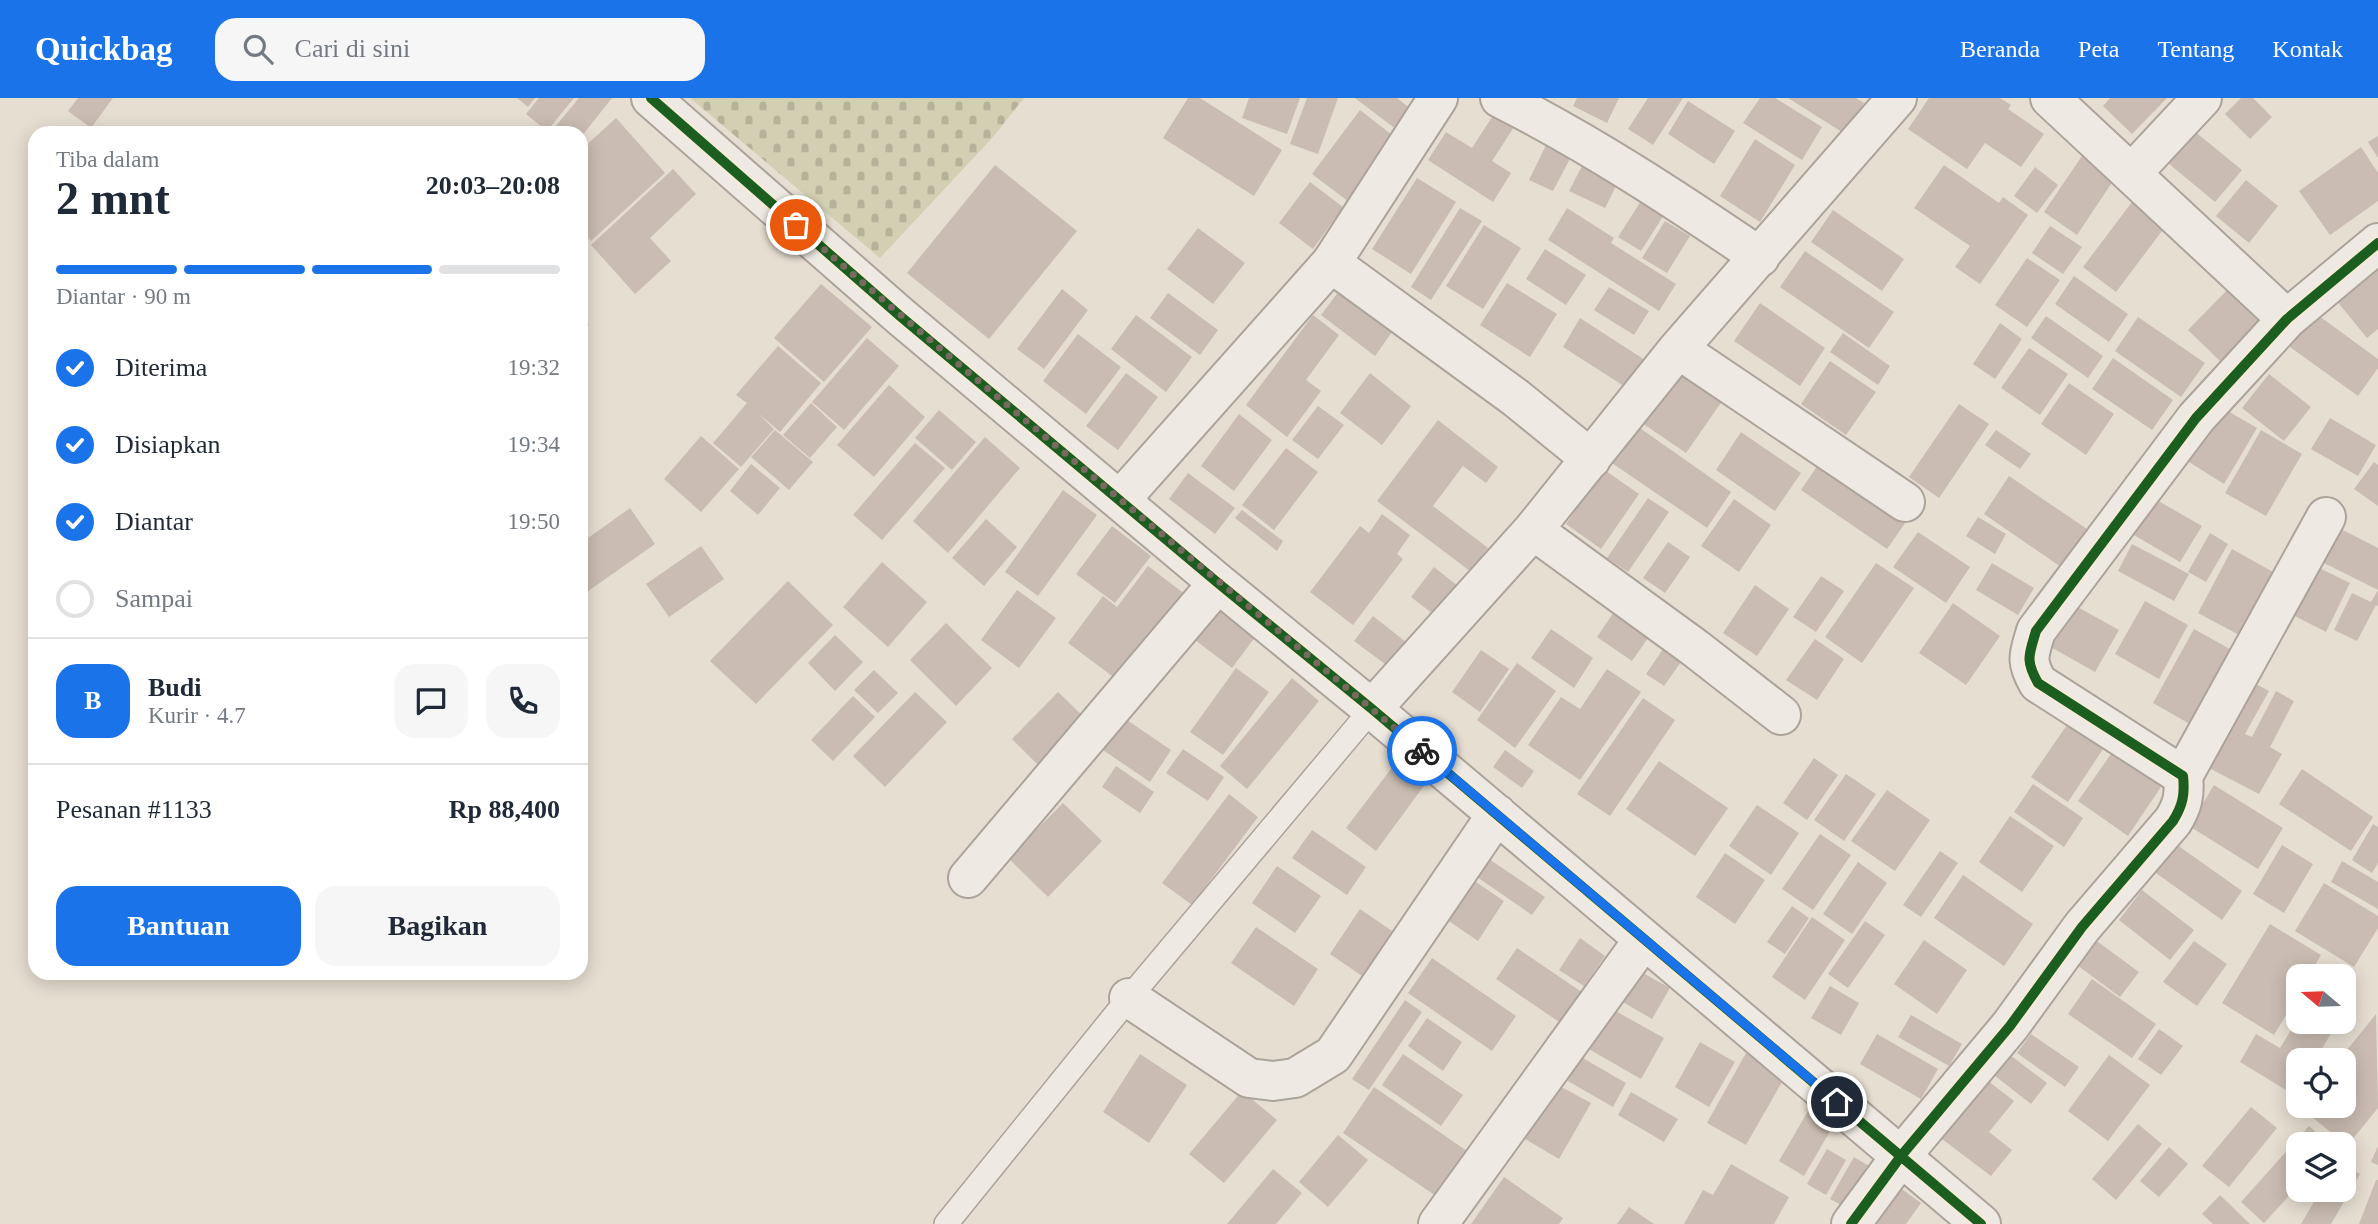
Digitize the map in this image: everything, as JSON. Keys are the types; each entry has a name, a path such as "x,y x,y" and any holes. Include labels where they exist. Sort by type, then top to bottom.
{"street":[{"path":"651,98 900,316 1372,709 1981,1224"},
{"path":"1120,500 1331,263 1438,98"},
{"path":"1500,98 1570,135 1760,257"},
{"path":"1372,709 1533,530 1678,349 1896,98"},
{"path":"2050,98 2287,319"},
{"path":"2132,173 2203,98"},
{"path":"2183,776 2038,683 2029,668 2036,631 2196,418 2287,319 2378,243"},
{"path":"1331,263 1516,398 1591,459"},
{"path":"1678,349 1905,502"},
{"path":"1851,1224 1901,1156 2010,1026 2082,927 2173,821 2183,805 2183,776 2326,517"},
{"path":"1533,530 1695,648 1781,715"},
{"path":"968,878 1218,583"},
{"path":"1129,999 1249,1078 1273,1081 1295,1078 1333,1055 1497,814"},
{"path":"1438,1224 1644,939"}],"lane":[{"path":"946,1224 1129,999 1372,709"}],"green space":[{"path":"690,98 1024,98 993,137 880,258"}],"building":[{"path":"78,98 113,98 92,126 88,126 68,111"},
{"path":"517,98 535,98 528,107"},
{"path":"539,98 574,98 551,126 541,126 526,114"},
{"path":"579,98 612,98 588,128 588,126 556,126"},
{"path":"1188,98 1200,98 1282,150 1254,196 1163,138"},
{"path":"1249,98 1300,98 1287,134 1242,118"},
{"path":"1307,98 1338,98 1318,154 1290,144"},
{"path":"1355,98 1397,98 1416,113 1401,133"},
{"path":"1577,98 1619,98 1607,123 1573,106"},
{"path":"1648,98 1683,98 1653,145 1628,129"},
{"path":"1760,98 1775,98 1822,127 1802,160 1743,123"},
{"path":"1788,98 1856,98 1864,103 1845,134"},
{"path":"1929,98 2000,98 2011,105 2008,109 2044,134 2021,167 1985,143 1967,169 1908,129"},
{"path":"2110,98 2167,98 2132,134 2103,106"},
{"path":"2241,98 2253,98 2272,117 2250,139 2225,114"},
{"path":"1688,101 1735,131 1714,164 1668,134"},
{"path":"1360,110 1401,142 1353,205 1312,174"},
{"path":"1494,114 1514,127 1492,161 1511,173 1493,202 1428,160 1446,132 1472,148"},
{"path":"616,118 665,173 591,241 588,238 588,144"},
{"path":"2188,126 2242,170 2215,202 2162,158"},
{"path":"2378,136 2378,158 2368,142"},
{"path":"1755,139 1795,165 1760,222 1720,196"},
{"path":"1548,141 1573,153 1553,191 1529,180"},
{"path":"2361,147 2378,173 2378,201 2330,235 2299,191"},
{"path":"2086,150 2119,172 2077,235 2044,212"},
{"path":"1583,164 1618,182 1605,208 1569,191"},
{"path":"995,165 1077,231 989,339 907,273"},
{"path":"1944,165 1999,203 2003,197 2028,215 1980,284 1955,267 1970,246 1914,208"},
{"path":"2035,167 2058,185 2037,213 2014,196"},
{"path":"673,169 696,194 650,238 671,261 635,294 591,245"},
{"path":"1417,178 1456,202 1411,274 1372,249"},
{"path":"2246,180 2278,206 2249,243 2216,216"},
{"path":"1310,182 1343,207 1313,249 1279,223"},
{"path":"1648,190 1671,204 1641,251 1618,237"},
{"path":"2138,194 2171,219 2116,292 2083,267"},
{"path":"1460,208 1482,221 1431,300 1411,287"},
{"path":"1567,208 1614,238 1611,243 1676,284 1659,311 1548,240"},
{"path":"1833,210 1904,259 1882,291 1811,242"},
{"path":"1665,221 1690,236 1667,273 1642,258"},
{"path":"1484,225 1521,248 1483,309 1446,286"},
{"path":"2050,226 2082,247 2063,274 2032,253"},
{"path":"1198,228 1245,263 1213,304 1167,269"},
{"path":"1545,249 1586,275 1566,305 1526,279"},
{"path":"1805,251 1894,312 1869,348 1780,287"},
{"path":"2378,254 2378,329 2367,338 2331,294"},
{"path":"2027,258 2060,280 2027,327 1995,305"},
{"path":"2074,276 2128,314 2109,342 2055,304"},
{"path":"2237,280 2269,311 2221,362 2188,330"},
{"path":"1507,283 1557,314 1530,357 1480,325"},
{"path":"821,284 872,327 824,382 774,338"},
{"path":"1609,287 1649,311 1634,335 1594,310"},
{"path":"1062,289 1088,310 1044,369 1017,349"},
{"path":"1339,291 1392,332 1375,356 1321,315"},
{"path":"1168,293 1218,330 1200,355 1150,318"},
{"path":"1760,303 1825,348 1800,386 1734,341"},
{"path":"2315,313 2378,359 2378,368 2358,396 2290,347"},
{"path":"1136,315 1192,357 1166,392 1111,349"},
{"path":"1313,315 1339,335 1306,380 1321,391 1287,437 1246,405"},
{"path":"2046,316 2103,356 2088,378 2031,338"},
{"path":"2138,317 2205,363 2181,397 2115,351"},
{"path":"1580,318 1648,362 1630,390 1563,347"},
{"path":"2000,323 2022,339 1995,379 1973,364"},
{"path":"1843,333 1890,366 1878,385 1830,352"},
{"path":"1078,334 1121,367 1086,414 1043,381"},
{"path":"867,338 899,366 844,430 812,402"},
{"path":"778,346 821,383 780,432 758,413 774,429 741,467 713,443 747,403 736,395"},
{"path":"2029,348 2068,374 2040,415 2001,388"},
{"path":"2113,358 2173,400 2152,430 2092,389"},
{"path":"1830,361 1876,392 1846,435 1801,404"},
{"path":"1680,366 1725,397 1686,453 1642,423"},
{"path":"1126,373 1158,397 1118,450 1086,426"},
{"path":"1370,373 1411,406 1382,445 1340,413"},
{"path":"2269,374 2311,407 2284,441 2242,408"},
{"path":"2069,383 2114,414 2086,455 2041,424"},
{"path":"889,385 925,417 874,477 837,445"},
{"path":"811,403 837,427 810,458 783,435"},
{"path":"1959,404 1989,424 1939,498 1909,477"},
{"path":"1318,406 1344,425 1318,459 1292,440"},
{"path":"2221,407 2257,428 2224,484 2189,462"},
{"path":"939,410 976,442 952,470 915,438"},
{"path":"1239,414 1272,440 1234,491 1201,466"},
{"path":"2330,418 2376,445 2358,476 2311,449"},
{"path":"1438,420 1498,467 1486,483 1463,466 1433,506 1488,548 1470,571 1377,501"},
{"path":"1637,426 1731,492 1707,528 1612,463"},
{"path":"775,430 813,462 789,490 751,457"},
{"path":"1996,430 2031,454 2020,469 1985,445"},
{"path":"2261,430 2302,454 2266,516 2225,493"},
{"path":"1741,432 1801,473 1775,511 1716,470"},
{"path":"701,436 739,469 701,512 664,479"},
{"path":"985,437 1020,468 948,553 913,521"},
{"path":"915,443 945,468 882,540 853,515"},
{"path":"1286,448 1318,472 1274,530 1242,505"},
{"path":"1826,453 1912,513 1887,549 1801,490"},
{"path":"2374,462 2378,465 2378,506 2354,489"},
{"path":"751,464 780,488 758,515 730,491"},
{"path":"1603,469 1639,494 1601,549 1566,524"},
{"path":"1188,473 1235,508 1215,534 1169,499"},
{"path":"2009,476 2087,529 2061,567 1984,514"},
{"path":"1063,490 1097,515 1038,596 1005,572"},
{"path":"1648,498 1669,512 1628,572 1607,558"},
{"path":"1734,499 1771,525 1739,572 1701,546"},
{"path":"2155,499 2202,526 2180,562 2134,535"},
{"path":"630,508 655,544 588,591 588,538"},
{"path":"1242,510 1283,541 1277,551 1235,518"},
{"path":"1382,514 1410,535 1397,554 1403,559 1353,625 1310,592 1360,526 1369,533"},
{"path":"1978,517 2006,534 1995,554 1966,536"},
{"path":"986,519 1017,547 984,586 952,558"},
{"path":"1112,526 1151,556 1115,603 1076,574"},
{"path":"2335,526 2378,548 2378,590 2318,560"},
{"path":"1918,532 1970,567 1946,603 1893,567"},
{"path":"2210,533 2228,544 2206,582 2188,572"},
{"path":"1668,542 1690,557 1665,593 1643,578"},
{"path":"2132,544 2189,574 2174,601 2118,571"},
{"path":"701,546 724,579 669,617 646,584"},
{"path":"2232,549 2275,573 2241,636 2198,613"},
{"path":"882,562 927,602 888,647 843,607"},
{"path":"2307,562 2350,583 2326,632 2283,610"},
{"path":"1876,563 1914,588 1862,663 1825,637"},
{"path":"1992,563 2034,588 2018,615 1976,590"},
{"path":"1148,566 1190,598 1120,682 1068,643 1103,596 1117,607"},
{"path":"1434,567 1464,591 1441,620 1411,597"},
{"path":"1821,576 1844,591 1816,632 1793,617"},
{"path":"788,581 833,625 756,704 710,661"},
{"path":"1755,585 1789,609 1757,656 1723,633"},
{"path":"1017,590 1056,618 1019,668 981,640"},
{"path":"2378,590 2378,606 2376,605 2357,641 2334,630 2352,593 2371,602"},
{"path":"2145,601 2188,625 2159,679 2115,654"},
{"path":"1620,603 1655,628 1632,661 1597,637"},
{"path":"1953,603 2000,636 1966,685 1919,653"},
{"path":"2072,604 2119,630 2095,672 2049,646"},
{"path":"1214,605 1256,636 1232,668 1191,637"},
{"path":"1373,616 1411,646 1393,670 1354,641"},
{"path":"946,623 992,668 956,706 910,660"},
{"path":"1551,629 1593,658 1574,688 1531,658"},
{"path":"2194,629 2237,653 2195,727 2153,703"},
{"path":"835,635 863,662 835,691 808,663"},
{"path":"1672,636 1690,649 1664,686 1646,674"},
{"path":"1815,639 1844,659 1817,700 1786,680"},
{"path":"1481,650 1509,669 1480,712 1452,692"},
{"path":"1517,663 1556,691 1515,748 1477,720"},
{"path":"1236,668 1269,692 1223,755 1190,732"},
{"path":"1607,669 1641,692 1580,780 1528,745 1561,697 1580,709"},
{"path":"874,670 898,693 878,713 854,690"},
{"path":"1292,678 1319,701 1247,789 1220,766"},
{"path":"2254,683 2269,691 2245,734 2252,737 2276,691 2294,701 2270,747 2282,754 2259,794 2209,768"},
{"path":"915,692 947,722 885,787 853,756"},
{"path":"1058,692 1087,720 1041,768 1012,739"},
{"path":"853,696 875,717 833,761 811,740"},
{"path":"1643,698 1675,720 1610,816 1577,794"},
{"path":"2074,715 2109,740 2068,802 2031,777"},
{"path":"1121,716 1171,750 1150,782 1100,748"},
{"path":"2118,744 2167,778 2128,836 2078,801"},
{"path":"1183,749 1224,777 1208,801 1166,773"},
{"path":"1505,750 1534,771 1522,788 1493,767"},
{"path":"1400,757 1429,779 1376,851 1346,828"},
{"path":"1814,758 1838,775 1807,820 1783,803"},
{"path":"1659,761 1728,808 1695,856 1626,809"},
{"path":"1116,766 1154,792 1140,813 1102,787"},
{"path":"2302,769 2373,817 2351,851 2279,804"},
{"path":"1846,774 1876,794 1844,841 1814,820"},
{"path":"2033,784 2083,818 2064,847 2014,812"},
{"path":"2214,785 2283,828 2258,869 2189,826"},
{"path":"1887,790 1930,820 1895,871 1851,841"},
{"path":"1229,794 1258,817 1192,905 1162,883"},
{"path":"1063,803 1102,841 1048,897 1008,858"},
{"path":"1757,805 1799,833 1771,875 1729,846"},
{"path":"2010,816 2054,846 2022,892 1979,862"},
{"path":"2373,824 2378,827 2378,863 2372,873 2352,860"},
{"path":"1312,830 1366,867 1347,895 1292,858"},
{"path":"1820,834 1851,855 1813,910 1782,889"},
{"path":"2173,842 2242,891 2222,920 2153,871"},
{"path":"2282,845 2313,864 2284,913 2253,894"},
{"path":"1940,851 1958,863 1921,917 1903,905"},
{"path":"1725,853 1765,880 1735,924 1696,897"},
{"path":"1489,859 1545,897 1532,915 1477,877"},
{"path":"2342,861 2378,882 2378,909 2331,882"},
{"path":"1858,862 1887,883 1852,934 1823,914"},
{"path":"1277,866 1321,896 1295,933 1252,903"},
{"path":"1963,875 2033,924 2004,966 1934,918"},
{"path":"1467,876 1504,901 1478,941 1440,915"},
{"path":"2324,883 2378,916 2378,928 2356,964 2349,964 2295,931"},
{"path":"2142,890 2194,930 2170,960 2119,920"},
{"path":"1792,906 1809,918 1785,954 1767,942"},
{"path":"1360,909 1395,933 1365,978 1330,954"},
{"path":"1812,917 1845,940 1805,1000 1772,977"},
{"path":"1865,921 1885,935 1848,988 1828,974"},
{"path":"2270,924 2321,955 2316,964 2286,964 2286,1015 2274,1035 2222,1003"},
{"path":"1256,927 1318,969 1294,1006 1231,963"},
{"path":"2087,934 2139,972 2120,997 2069,959"},
{"path":"1580,938 1605,956 1584,986 1559,970"},
{"path":"1924,940 1967,970 1937,1014 1894,984"},
{"path":"2194,941 2227,964 2197,1006 2163,982"},
{"path":"1517,948 1583,993 1562,1024 1496,979"},
{"path":"1432,958 1516,1016 1492,1051 1408,993"},
{"path":"1634,968 1670,988 1652,1019 1616,998"},
{"path":"2092,979 2156,1024 2132,1058 2068,1014"},
{"path":"1830,986 1859,1003 1841,1035 1811,1018"},
{"path":"1405,1000 1422,1012 1369,1090 1352,1079"},
{"path":"1610,1008 1664,1038 1641,1079 1587,1048"},
{"path":"2376,1014 2378,1108 2356,1135 2356,1132 2330,1132 2313,1118 2356,1118 2356,1048 2349,1048"},
{"path":"1911,1015 1962,1044 1949,1066 1898,1037"},
{"path":"1427,1018 1462,1042 1443,1071 1408,1046"},
{"path":"2159,1029 2183,1046 2161,1075 2138,1059"},
{"path":"1877,1034 1938,1069 1921,1099 1860,1064"},
{"path":"2031,1034 2079,1067 2065,1087 2017,1053"},
{"path":"2256,1034 2280,1048 2289,1034 2331,1034 2322,1048 2286,1048 2286,1090 2240,1062"},
{"path":"1700,1042 1735,1062 1709,1107 1675,1087"},
{"path":"2006,1052 2047,1083 2031,1104 1990,1072"},
{"path":"1574,1053 1626,1083 1613,1107 1561,1077"},
{"path":"1746,1053 1786,1075 1746,1145 1707,1123"},
{"path":"1140,1054 1187,1085 1149,1143 1103,1112"},
{"path":"1403,1054 1463,1095 1441,1126 1382,1085"},
{"path":"2109,1055 2150,1085 2108,1141 2068,1111"},
{"path":"1983,1077 2014,1101 1989,1132 2012,1150 1991,1176 1938,1136"},
{"path":"1556,1084 1591,1103 1559,1159 1525,1139"},
{"path":"1374,1087 1470,1153 1439,1198 1343,1133"},
{"path":"1242,1091 1277,1120 1224,1183 1189,1154"},
{"path":"1631,1092 1678,1119 1664,1142 1618,1115"},
{"path":"2251,1107 2277,1128 2229,1187 2202,1166"},
{"path":"1808,1111 1833,1126 1804,1176 1779,1161"},
{"path":"2138,1124 2162,1144 2116,1200 2092,1179"},
{"path":"2309,1126 2316,1132 2304,1132"},
{"path":"1338,1135 1368,1160 1328,1207 1299,1182"},
{"path":"2378,1146 2378,1165 2371,1162"},
{"path":"2169,1147 2188,1164 2159,1197 2140,1181"},
{"path":"1827,1149 1846,1160 1826,1195 1807,1184"},
{"path":"2286,1152 2286,1199 2264,1223 2241,1202"},
{"path":"1854,1157 1869,1166 1845,1207 1830,1199"},
{"path":"1731,1164 1789,1197 1774,1224 1684,1224 1703,1190 1713,1195"},
{"path":"1273,1169 1302,1193 1276,1224 1227,1224"},
{"path":"1504,1177 1563,1218 1559,1224 1471,1224"},
{"path":"2376,1180 2378,1224 2359,1224"},
{"path":"1899,1187 1921,1203 1906,1224 1871,1224"},
{"path":"2220,1195 2250,1224 2213,1224 2202,1214"},
{"path":"2314,1202 2344,1202 2331,1224 2301,1224"},
{"path":"1629,1207 1654,1224 1617,1224"}],"cycle path":[{"path":"651,98 900,316 1372,709 1981,1224"},
{"path":"1851,1224 1901,1156 2010,1026 2082,927 2173,821 2181,804 2183,776 2038,683 2029,657 2036,631 2196,418 2287,319 2378,243"}],"way so far":[{"path":"796,225 900,316 1422,751"}],"route":[{"path":"1422,751 1837,1102"}]}
